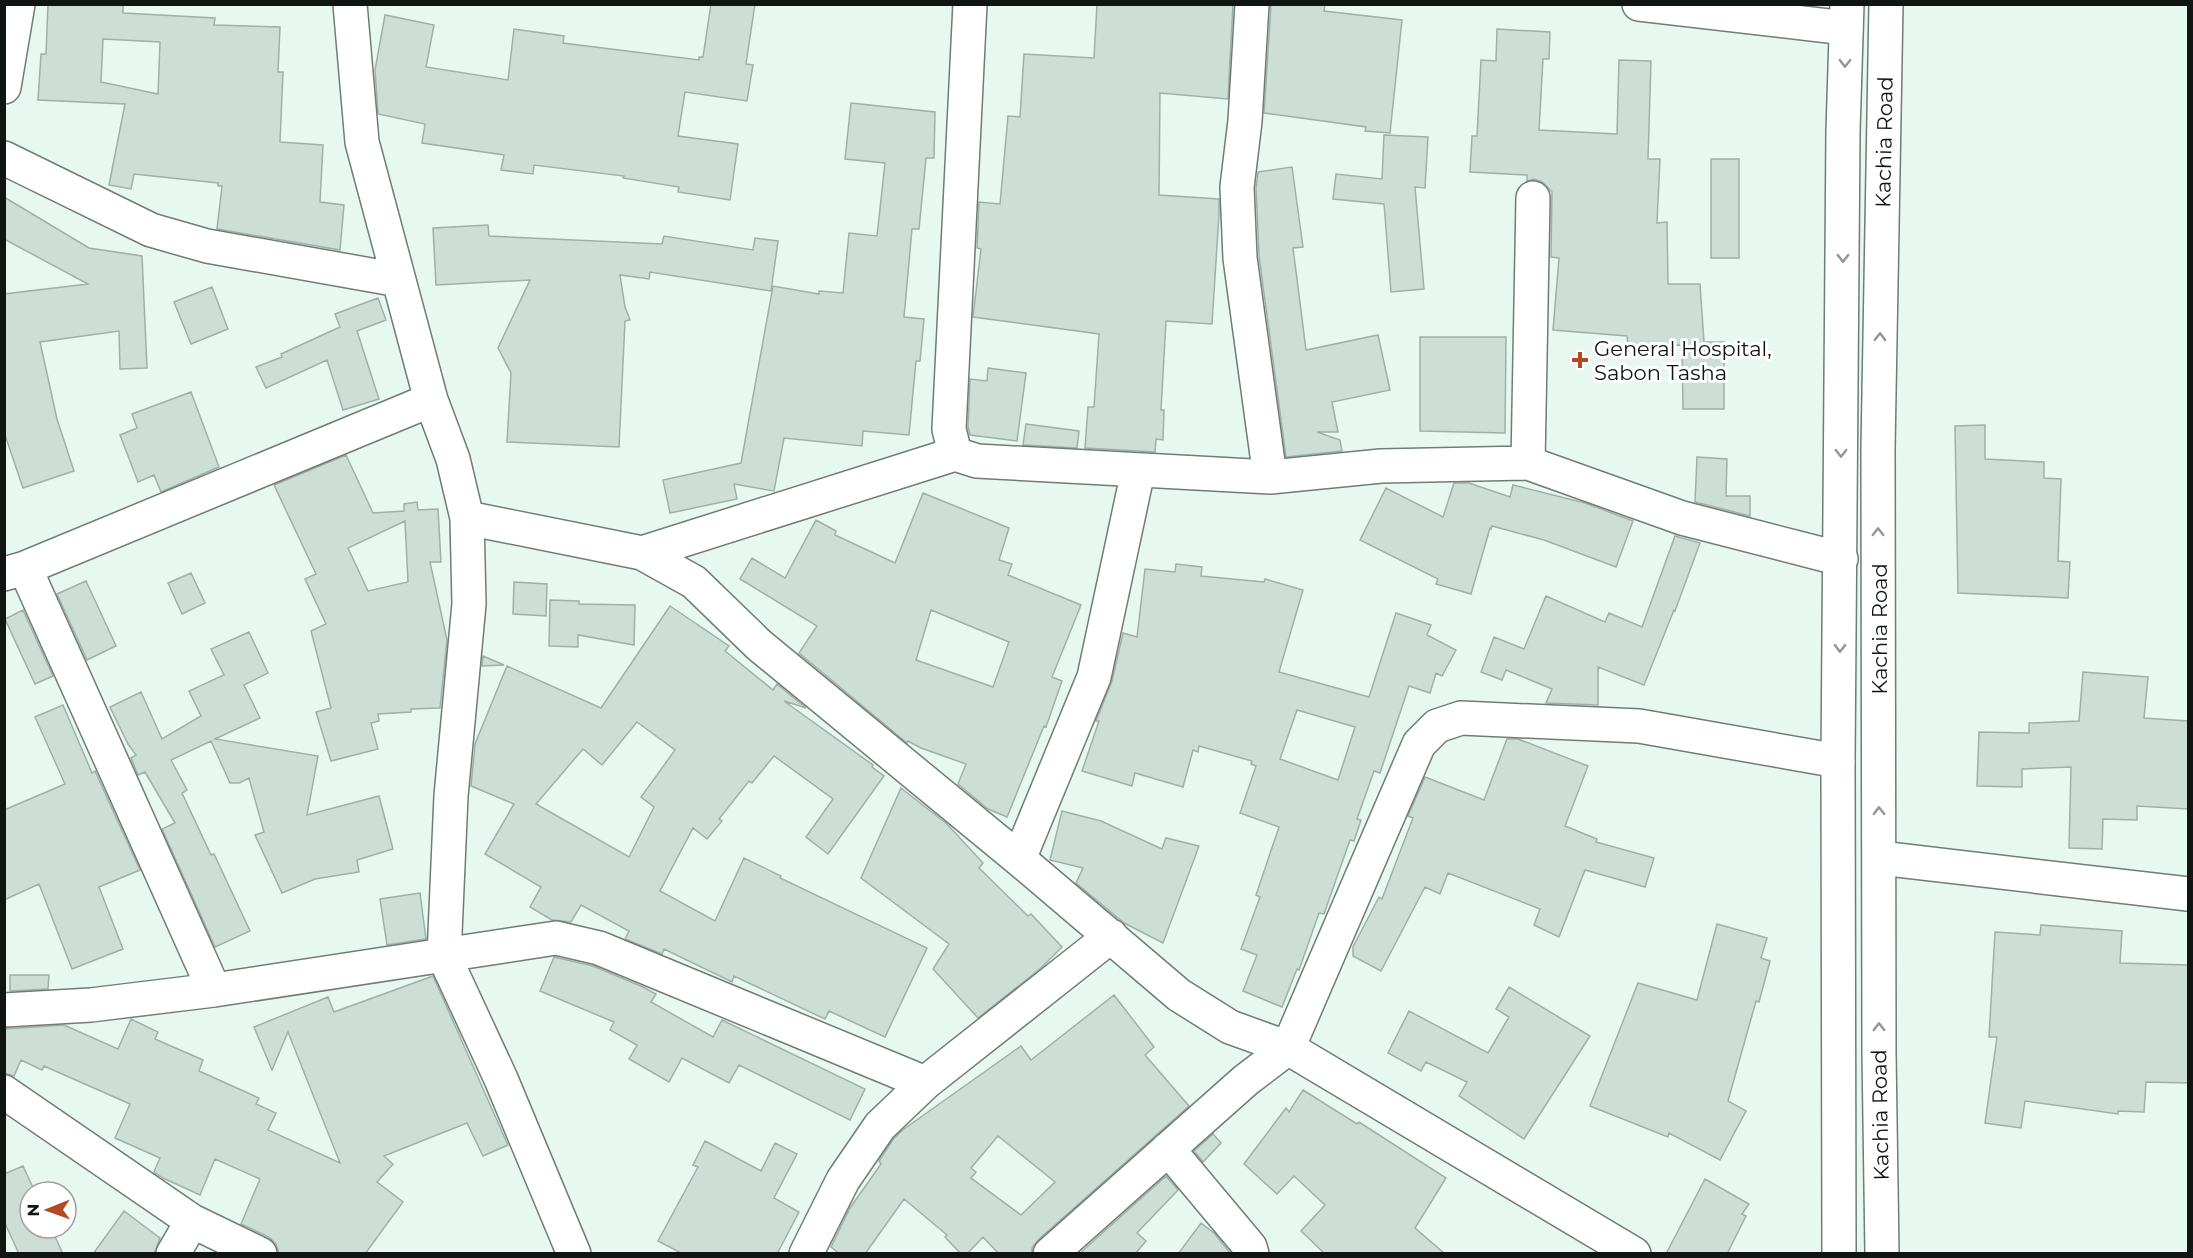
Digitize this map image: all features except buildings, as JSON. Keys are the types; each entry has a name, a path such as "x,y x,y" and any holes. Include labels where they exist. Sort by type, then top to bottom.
{"main road":[{"path":"4,87 18,4"},
{"path":"350,4 362,142 431,400 453,459 467,518 469,604 451,796 444,956 501,1079 574,1254"},
{"path":"955,454 949,429 970,4"},
{"path":"1252,4 1245,121 1237,187 1239,246 1270,477"},
{"path":"1639,4 1846,16"},
{"name":"Kachia Road","path":"1882,1254 1879,1053 1878,449 1886,4"},
{"name":"Kachia Road","path":"1839,1254 1838,761 1846,16"},
{"path":"4,158 151,230 207,246 399,280"},
{"path":"1528,463 1533,198"},
{"path":"214,990 15,571 431,400"},
{"path":"642,553 955,454 977,462 1270,477 1381,466 1528,463 1682,518 1840,559"},
{"path":"1019,859 1094,677 1138,471"},
{"path":"467,518 642,553 694,582 759,645 1188,1000 1230,1027 1288,1048 1634,1254"},
{"path":"1050,1254 1246,1080 1288,1048 1419,744 1437,726 1461,718 1639,726 1838,761"},
{"path":"1880,858 2188,894"},
{"path":"806,1254 843,1180 879,1126 925,1083 1111,936"},
{"path":"4,1010 91,1005 214,990 556,938 599,948 925,1083"},
{"path":"4,1092 192,1221 260,1254"},
{"path":"1168,1149 1250,1247 1252,1254"},
{"path":"172,1254 192,1221"}],"place":[{"name":"General Hospital, Sabon Tasha","path":"1580,360"}]}
